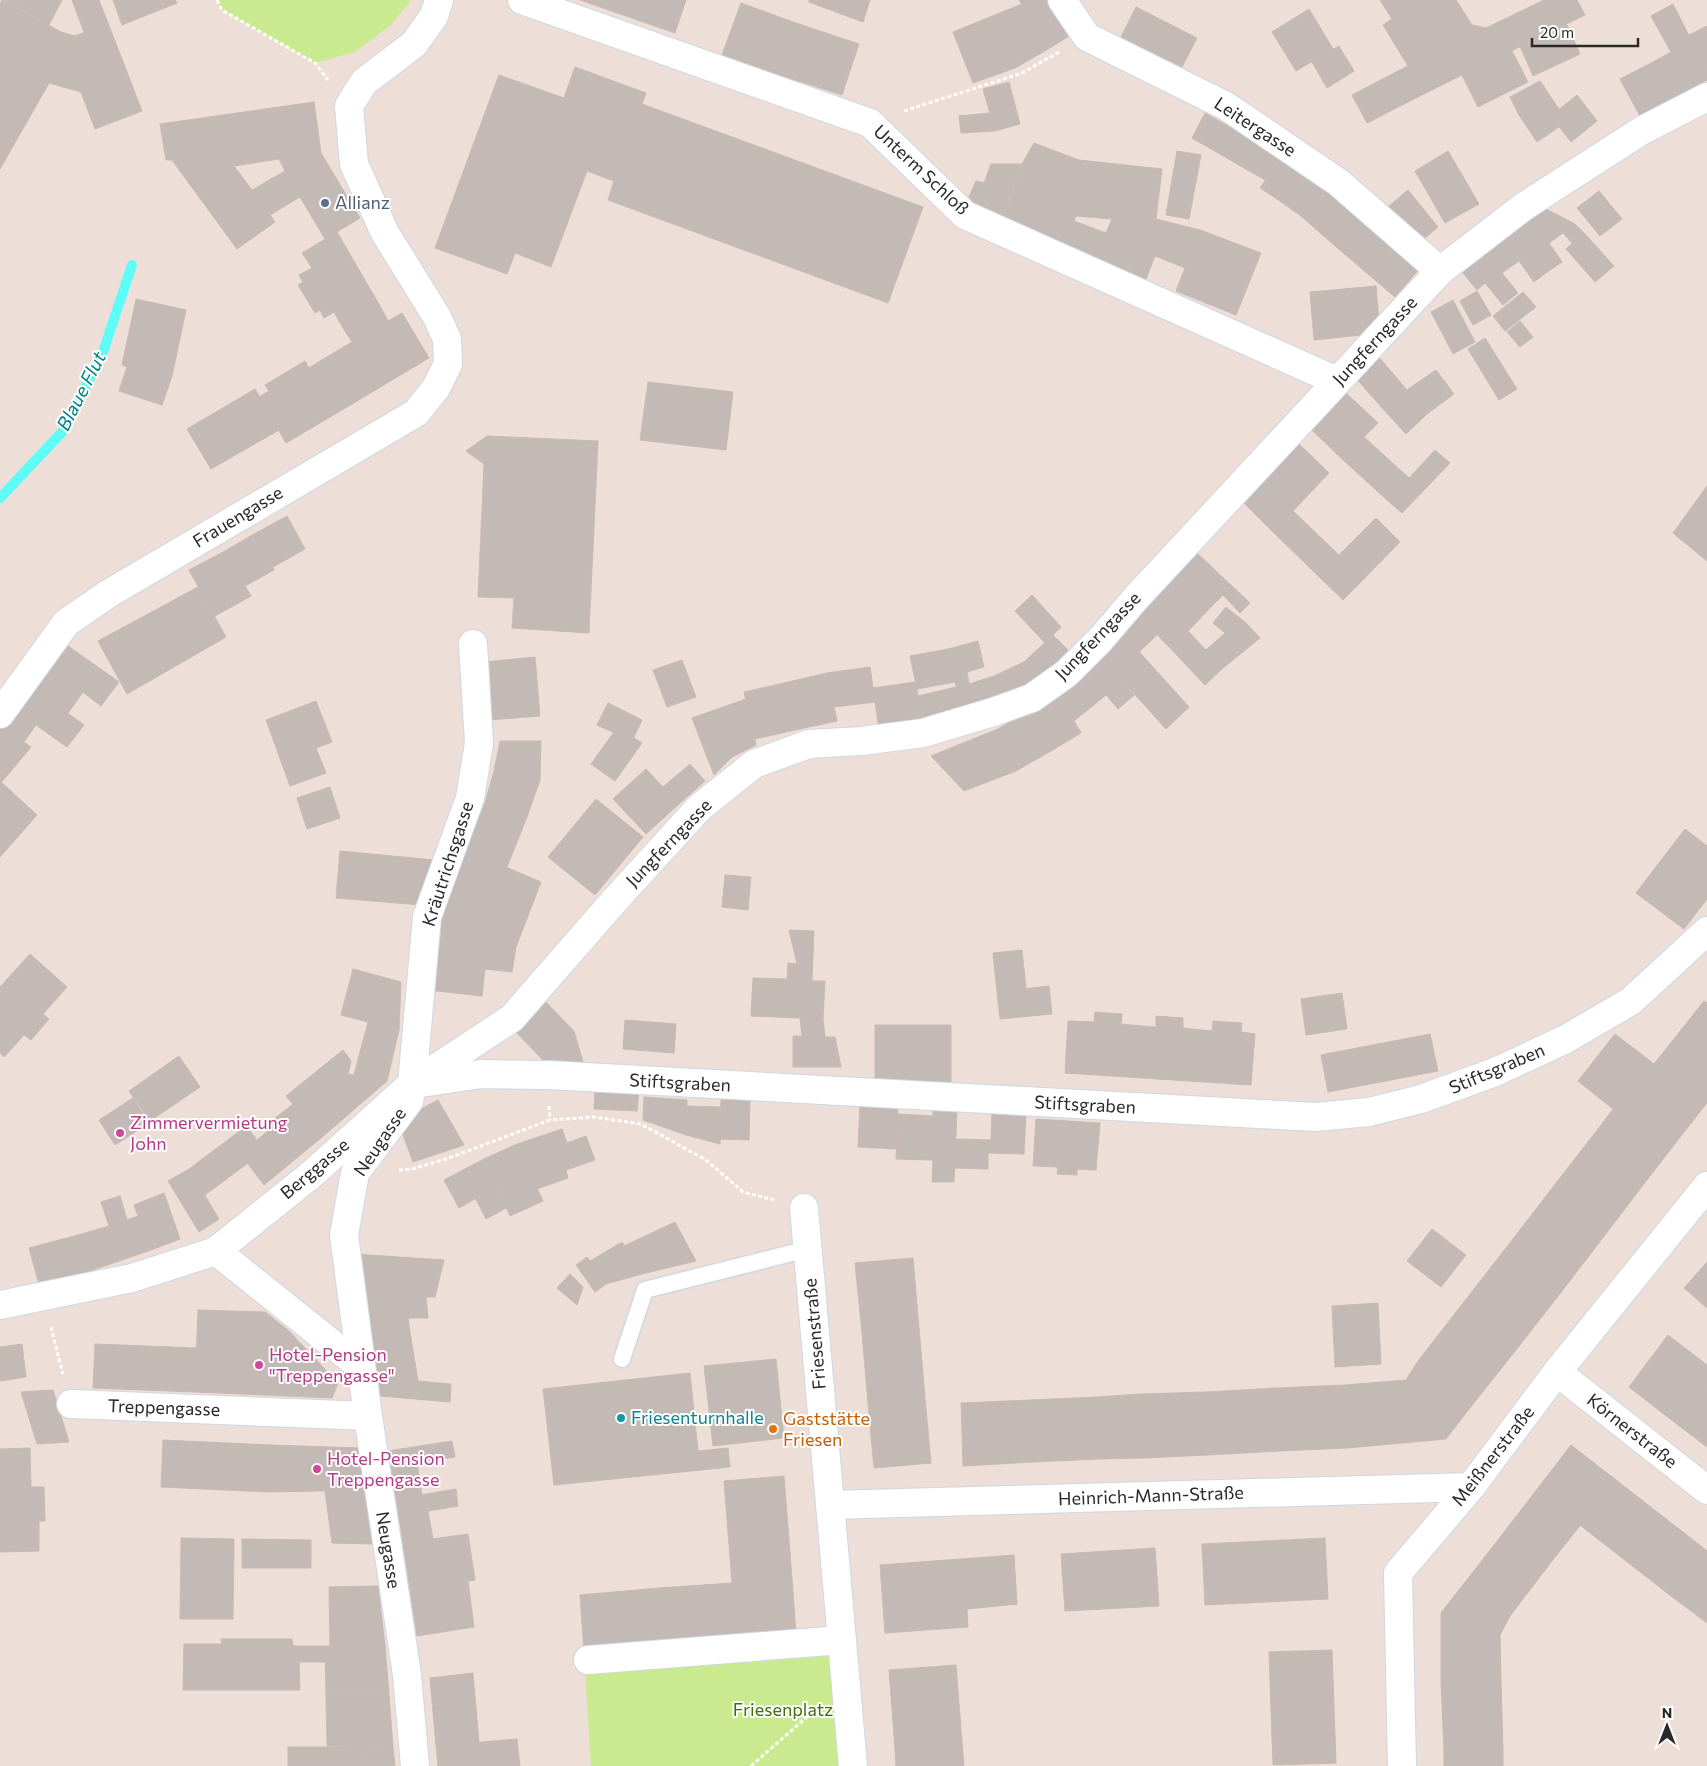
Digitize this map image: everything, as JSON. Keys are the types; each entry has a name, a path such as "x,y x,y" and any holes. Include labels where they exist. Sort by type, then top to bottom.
{"street":[{"path":"349,106 364,82 414,44 434,16 439,0"},
{"name":"Unterm Schloß","path":"522,0 870,122 965,214 1337,381"},
{"name":"Leitergasse","path":"1062,0 1087,37 1226,106 1338,182 1440,271"},
{"name":"Jungferngasse","path":"412,1084 512,1018 615,900 699,808 754,764 809,744 922,733 993,712 1032,698 1067,673 1100,640 1135,599 1440,271 1523,207 1640,131 1707,96"},
{"name":"Frauengasse","path":"0,714 66,623 108,594 416,413 436,388 448,364 447,339 437,316 386,233 354,164 349,106"},
{"name":"Kräutrichsgasse","path":"412,1084 427,917 470,798 478,744 473,644"},
{"name":"Stiftsgraben","path":"412,1084 482,1074 510,1074 1315,1117 1369,1112 1420,1099 1495,1072 1566,1039 1631,1000 1707,931"},
{"name":"Neugasse","path":"412,1084 409,1101 355,1173 344,1235 368,1416 407,1675 416,1766"},
{"name":"Berggasse","path":"0,1305 132,1278 216,1251 312,1174 412,1084"},
{"name":"Meißnerstraße","path":"1402,1766 1398,1572 1471,1487 1557,1372 1707,1186"},
{"name":"Friesenstraße","path":"804,1208 853,1766"},
{"path":"216,1251 361,1367"},
{"name":"Körnerstraße","path":"1557,1372 1707,1490"},
{"name":"Treppengasse","path":"71,1404 368,1416"},
{"name":"Heinrich-Mann-Straße","path":"830,1505 1471,1487"},
{"path":"588,1660 842,1640"}],"lane":[{"path":"622,1359 645,1290 808,1249"}],"path":[{"path":"217,0 222,10 315,63 349,106"},
{"path":"870,122 1022,73 1087,37"},
{"path":"355,1173 412,1169 446,1159 550,1120 594,1117 641,1124 706,1160 743,1192 804,1208"},
{"path":"43,1297 71,1404"},
{"path":"751,1766 806,1717 846,1686"}],"green space":[{"path":"217,0 411,0 391,25 355,52 315,63 222,10"},
{"name":"Friesenplatz","path":"837,1648 842,1766 591,1766 585,1670"}],"building":[{"path":"2,0 61,32 75,36 108,23 142,111 95,129 81,92 49,83 0,169 0,4"},
{"path":"4,0 62,0 49,25"},
{"path":"72,0 99,0 108,23 84,32"},
{"path":"113,0 175,0 177,3 122,25"},
{"path":"580,0 686,0 675,33"},
{"path":"809,0 870,0 863,22 809,2"},
{"path":"1019,0 1054,0 1075,32 1050,48"},
{"path":"1380,0 1422,0 1454,48 1466,73 1412,100 1398,71 1408,66 1383,25 1392,19"},
{"path":"1422,0 1456,0 1472,25 1486,28 1544,0 1577,0 1585,15 1466,73 1454,48"},
{"path":"741,3 796,23 777,74 722,55"},
{"path":"1022,4 1050,48 1015,68 973,83 953,32"},
{"path":"1673,4 1707,71 1707,80 1675,97 1655,61 1671,52 1651,16"},
{"path":"1136,7 1197,38 1181,69 1120,39"},
{"path":"1309,9 1333,49 1296,71 1272,32"},
{"path":"796,23 859,44 842,95 777,74"},
{"path":"1567,25 1580,54 1533,76 1520,46"},
{"path":"1707,26 1707,71 1689,35"},
{"path":"1339,46 1354,71 1327,88 1312,62"},
{"path":"1512,51 1528,82 1478,107 1462,75"},
{"path":"1655,61 1675,97 1640,116 1620,79"},
{"path":"575,67 646,93 642,104 923,207 888,303 608,200 614,181 587,171 551,267 515,253 507,274 435,248 499,75 564,98"},
{"path":"1398,71 1412,100 1367,123 1352,95"},
{"path":"1540,81 1559,109 1551,116 1559,127 1537,142 1519,115 1510,97"},
{"path":"1009,82 1020,124 995,131 983,89"},
{"path":"1577,95 1597,121 1571,142 1551,116"},
{"path":"314,102 321,153 360,218 325,239 300,197 270,215 275,222 237,249 172,160 166,160 160,124","holes":["279,159 285,171 252,190 234,166"]},
{"path":"990,113 995,131 961,133 959,116"},
{"path":"1205,113 1282,156 1265,180 1192,138"},
{"path":"1034,143 1079,160 1162,169 1156,219 1130,226 1112,219 1076,216 1013,192 1022,164"},
{"path":"1177,151 1201,155 1189,219 1166,215"},
{"path":"1448,151 1479,204 1445,223 1415,171"},
{"path":"1282,156 1299,169 1277,199 1260,188"},
{"path":"991,164 1022,164 1001,222 980,210 968,199 976,181 984,183"},
{"path":"1299,169 1324,187 1301,216 1277,199"},
{"path":"1324,187 1360,215 1334,245 1301,216"},
{"path":"1408,190 1438,227 1418,244 1388,207"},
{"path":"1599,191 1622,219 1600,236 1577,208"},
{"path":"1013,192 1076,216 1064,246 1001,222"},
{"path":"1540,206 1575,224 1549,243 1562,262 1547,272 1513,225"},
{"path":"1360,215 1420,268 1395,297 1334,245"},
{"path":"1112,219 1130,226 1115,266 1064,246 1074,221 1106,233"},
{"path":"1156,219 1200,230 1185,268 1155,256 1146,279 1115,266 1130,226"},
{"path":"1575,224 1584,233 1572,243 1563,233"},
{"path":"1513,225 1547,272 1534,282 1519,261 1502,273 1482,248"},
{"path":"1200,230 1261,253 1236,315 1176,291"},
{"path":"337,232 380,306 343,328 334,312 324,318 320,310 315,313 298,285 303,282 299,275 312,268 302,253"},
{"path":"1584,233 1614,266 1595,282 1566,249"},
{"path":"1482,248 1518,293 1503,305 1485,283 1477,290 1458,267"},
{"path":"1376,286 1380,333 1314,340 1310,292"},
{"path":"1477,291 1491,315 1473,325 1460,301"},
{"path":"1523,292 1536,307 1505,331 1493,316"},
{"path":"136,299 186,310 172,376 162,405 119,391 127,367 122,365"},
{"path":"1453,300 1475,342 1453,354 1431,312"},
{"path":"380,306 388,321 402,313 429,358 347,407 320,361 352,342 343,328"},
{"path":"1520,321 1533,337 1520,347 1507,332"},
{"path":"1485,338 1517,389 1499,400 1468,349"},
{"path":"1377,355 1407,390 1384,410 1354,376"},
{"path":"305,361 309,368 320,361 347,407 286,443 259,397 269,391 265,385"},
{"path":"1436,370 1454,394 1427,414 1407,390"},
{"path":"648,382 733,392 726,450 640,440"},
{"path":"255,389 279,430 211,469 187,429"},
{"path":"1407,390 1427,414 1406,434 1384,410"},
{"path":"1346,393 1378,423 1342,459 1312,430"},
{"path":"487,436 598,441 589,633 512,628 514,598 478,597 484,464 466,451"},
{"path":"1364,437 1409,478 1388,501 1342,459"},
{"path":"1298,443 1329,473 1273,532 1244,503"},
{"path":"1435,450 1450,463 1402,513 1388,501"},
{"path":"1707,486 1707,561 1673,533"},
{"path":"1293,511 1339,555 1376,518 1400,542 1343,600 1273,532"},
{"path":"287,516 305,549 273,567 254,534"},
{"path":"254,534 274,570 245,586 225,551"},
{"path":"225,551 251,596 215,616 189,570"},
{"path":"1197,553 1250,603 1240,613 1223,595 1210,608 1177,575"},
{"path":"1177,575 1210,608 1171,649 1139,616"},
{"path":"198,587 226,637 127,694 98,641"},
{"path":"1032,595 1061,627 1045,643 1015,611"},
{"path":"1226,607 1246,623 1260,638 1223,668 1206,650 1225,633 1213,623"},
{"path":"1139,616 1157,635 1139,652 1123,634"},
{"path":"1188,631 1223,668 1205,685 1171,649"},
{"path":"1123,634 1189,707 1166,729 1100,656"},
{"path":"1053,635 1068,650 1034,684 1024,662"},
{"path":"61,641 119,682 101,706 83,692 68,713 29,685"},
{"path":"978,641 984,667 967,672 969,684 994,676 1001,699 962,712 948,649"},
{"path":"948,649 955,682 917,689 910,656"},
{"path":"1100,656 1134,695 1118,709 1085,670"},
{"path":"535,657 540,716 489,720 484,662"},
{"path":"682,660 696,697 667,707 653,670"},
{"path":"1024,662 1034,684 1001,699 994,676"},
{"path":"870,667 875,702 834,707 827,673"},
{"path":"1085,670 1106,695 1074,721 1058,694"},
{"path":"827,673 837,721 795,730 784,683"},
{"path":"915,682 924,722 879,729 873,688"},
{"path":"784,683 795,730 755,739 744,692"},
{"path":"29,685 84,725 67,747 36,725 24,742 0,725"},
{"path":"956,687 962,712 924,722 918,696"},
{"path":"1058,694 1081,733 1051,751 1028,711"},
{"path":"746,699 756,745 732,757 714,775 692,718"},
{"path":"316,701 332,742 316,748 326,773 290,786 266,720"},
{"path":"608,703 642,720 632,741 597,725"},
{"path":"1028,711 1051,751 1016,771 998,729"},
{"path":"0,725 31,747 0,784"},
{"path":"998,729 1016,771 964,791 931,756"},
{"path":"614,732 632,741 634,738 642,743 615,781 591,764"},
{"path":"500,741 541,741 540,780 527,817 485,803"},
{"path":"690,764 705,781 679,804 663,787"},
{"path":"646,769 679,804 646,834 613,799"},
{"path":"1,782 37,815 0,857 0,784"},
{"path":"330,787 340,818 307,829 297,798"},
{"path":"596,799 643,837 595,895 548,857"},
{"path":"485,803 527,817 507,867 466,850"},
{"path":"1685,829 1707,846 1707,899 1684,929 1636,893"},
{"path":"466,850 541,882 516,947 439,917"},
{"path":"340,851 434,860 421,905 336,898"},
{"path":"725,875 751,877 748,910 722,907"},
{"path":"439,917 516,947 512,972 485,969 482,996 428,990"},
{"path":"789,930 814,931 812,981 825,981 823,1019 825,1037 835,1037 841,1067 793,1067 793,1036 802,1036 800,1018 751,1016 753,978 787,979 788,963 797,964"},
{"path":"1022,950 1026,988 997,992 993,953"},
{"path":"30,954 67,987 43,1014 49,1019 31,1040 24,1035 4,1057 0,1053 0,987"},
{"path":"353,969 401,982 399,1030 341,1015"},
{"path":"1049,986 1052,1014 1000,1019 997,992"},
{"path":"1342,993 1347,1029 1306,1035 1301,999"},
{"path":"540,996 574,1031 583,1062 544,1061 510,1026"},
{"path":"1704,1001 1707,1003 1706,1104 1654,1064"},
{"path":"1095,1012 1122,1014 1121,1024 1130,1025 1127,1077 1065,1073 1068,1021 1094,1022"},
{"path":"1156,1016 1183,1018 1183,1028 1192,1029 1189,1081 1127,1077 1130,1025 1156,1027"},
{"path":"625,1020 676,1024 674,1053 623,1049"},
{"path":"1213,1021 1242,1023 1241,1032 1255,1034 1251,1085 1189,1081 1192,1029 1212,1031"},
{"path":"368,1022 399,1030 387,1081 354,1075"},
{"path":"875,1025 951,1025 951,1082 875,1083"},
{"path":"1430,1034 1438,1071 1328,1092 1321,1055"},
{"path":"1615,1034 1706,1104 1653,1172 1598,1129 1613,1109 1578,1081"},
{"path":"343,1050 351,1061 348,1074 387,1081 321,1138 286,1096"},
{"path":"179,1056 200,1087 150,1121 129,1091"},
{"path":"595,1085 639,1088 637,1111 594,1109"},
{"path":"644,1097 687,1100 686,1135 643,1120"},
{"path":"133,1098 149,1123 115,1145 99,1120"},
{"path":"721,1099 750,1100 749,1140 720,1139"},
{"path":"438,1100 464,1145 413,1162 398,1121"},
{"path":"293,1104 321,1138 264,1185 229,1139 246,1126 257,1140 269,1130 265,1126"},
{"path":"860,1104 898,1106 896,1149 858,1147"},
{"path":"687,1106 721,1107 720,1144 686,1135"},
{"path":"933,1108 957,1110 954,1182 932,1182 933,1160 896,1159 898,1114 933,1116"},
{"path":"992,1111 1026,1111 1024,1154 988,1153 988,1169 954,1168 956,1139 991,1140"},
{"path":"1036,1119 1100,1123 1096,1170 1077,1169 1077,1175 1057,1174 1058,1167 1033,1166"},
{"path":"562,1129 567,1143 586,1136 595,1160 566,1170 568,1178 537,1189 517,1144"},
{"path":"1598,1129 1653,1172 1608,1231 1553,1187"},
{"path":"229,1139 248,1163 205,1195 189,1169"},
{"path":"517,1144 543,1201 510,1216 484,1159"},
{"path":"484,1159 496,1187 459,1208 444,1180"},
{"path":"189,1169 219,1219 199,1232 168,1181"},
{"path":"496,1187 506,1208 486,1219 476,1199"},
{"path":"1553,1187 1608,1231 1562,1291 1506,1248"},
{"path":"164,1193 180,1239 151,1250 134,1205"},
{"path":"120,1196 127,1220 138,1216 151,1250 87,1272 78,1235 109,1226 101,1202"},
{"path":"675,1222 696,1261 642,1274 624,1246"},
{"path":"1432,1229 1466,1255 1441,1287 1407,1261"},
{"path":"78,1235 87,1272 39,1284 29,1248"},
{"path":"622,1242 642,1274 606,1284 590,1261"},
{"path":"1506,1248 1562,1291 1516,1350 1460,1307"},
{"path":"355,1254 444,1260 435,1297 426,1297 407,1286 362,1297"},
{"path":"587,1257 606,1284 595,1292 576,1265"},
{"path":"913,1258 919,1328 862,1333 855,1263"},
{"path":"1707,1262 1707,1308 1684,1288"},
{"path":"570,1274 583,1287 577,1305 557,1288"},
{"path":"407,1286 426,1297 428,1318 408,1318 410,1332 370,1334 362,1297"},
{"path":"1378,1303 1381,1364 1335,1367 1332,1306"},
{"path":"1460,1307 1516,1350 1473,1404 1418,1361"},
{"name":"Hotel-Pension \"Treppengasse\"","path":"198,1310 265,1312 288,1330 338,1383 332,1398 195,1392"},
{"path":"919,1328 925,1398 868,1403 862,1333"},
{"path":"410,1332 418,1381 451,1384 450,1402 380,1396 370,1334"},
{"path":"1668,1335 1707,1365 1707,1388 1678,1425 1629,1387"},
{"path":"22,1344 26,1377 0,1381 0,1347"},
{"path":"95,1344 146,1346 144,1390 93,1388"},
{"path":"146,1346 197,1348 195,1392 144,1390"},
{"path":"776,1359 784,1438 713,1446 704,1366"},
{"path":"1418,1361 1473,1404 1446,1439 1348,1448 1345,1385 1406,1380"},
{"name":"Friesenturnhalle","path":"690,1373 698,1451 728,1448 730,1467 554,1485 543,1389"},
{"path":"1345,1385 1348,1448 1279,1451 1276,1388"},
{"path":"1276,1388 1279,1451 1209,1455 1206,1392"},
{"path":"1707,1388 1707,1447 1678,1425"},
{"path":"53,1390 69,1442 37,1444 21,1392"},
{"path":"1206,1392 1209,1455 1143,1458 1140,1394"},
{"path":"1140,1394 1143,1458 1099,1459 1096,1397"},
{"path":"1096,1397 1099,1459 1034,1462 1031,1400"},
{"path":"925,1398 931,1463 874,1468 868,1403"},
{"path":"1031,1400 1034,1462 963,1466 961,1403"},
{"path":"163,1440 270,1445 268,1492 161,1487"},
{"path":"452,1441 455,1457 417,1463 422,1495 396,1499 388,1451"},
{"name":"Hotel-Pension Treppengasse","path":"270,1445 361,1448 368,1490 268,1492"},
{"path":"1571,1445 1616,1480 1552,1561 1508,1527"},
{"path":"30,1448 31,1487 44,1487 45,1521 39,1521 39,1551 0,1552 0,1449"},
{"path":"784,1476 790,1552 730,1557 724,1481"},
{"path":"1616,1480 1652,1508 1617,1554 1580,1525"},
{"path":"456,1489 458,1506 428,1511 433,1539 403,1543 396,1499"},
{"path":"368,1490 375,1544 332,1543 325,1491"},
{"path":"1652,1508 1706,1550 1671,1596 1617,1554"},
{"path":"1508,1527 1552,1561 1510,1616 1466,1581"},
{"path":"468,1534 475,1580 410,1590 403,1543"},
{"path":"181,1538 234,1539 233,1619 180,1619"},
{"path":"1325,1538 1328,1599 1205,1605 1202,1544"},
{"path":"242,1539 311,1540 311,1568 242,1568"},
{"path":"1155,1548 1159,1606 1065,1611 1061,1554"},
{"path":"1707,1551 1707,1623 1671,1596"},
{"path":"790,1552 796,1633 664,1644 659,1588 732,1583 730,1557"},
{"path":"1014,1555 1017,1604 967,1609 968,1627 885,1633 880,1565"},
{"path":"468,1581 474,1627 417,1636 410,1590"},
{"path":"1466,1581 1510,1616 1500,1635 1501,1679 1441,1680 1441,1613"},
{"path":"378,1586 385,1646 330,1646 329,1587"},
{"path":"659,1588 664,1644 584,1651 580,1595"},
{"path":"221,1639 292,1639 293,1646 325,1646 326,1662 299,1662 300,1690 183,1690 184,1644 222,1644"},
{"path":"325,1646 385,1646 389,1695 326,1695"},
{"path":"1332,1650 1334,1707 1271,1709 1269,1652"},
{"path":"956,1665 961,1730 894,1735 889,1670"},
{"path":"473,1673 476,1708 433,1712 430,1678"},
{"path":"1501,1679 1503,1749 1444,1751 1441,1680"},
{"path":"326,1695 389,1695 393,1747 327,1746"},
{"path":"1334,1707 1336,1763 1273,1765 1271,1709"},
{"path":"476,1708 479,1743 436,1746 433,1712"},
{"path":"961,1730 964,1766 896,1766 894,1735"},
{"path":"517,1739 520,1766 438,1766 436,1746"},
{"path":"288,1747 361,1747 361,1766 288,1766"},
{"path":"361,1747 393,1747 395,1766 361,1766"},
{"path":"1503,1749 1503,1766 1444,1766 1444,1751"}],"waterway":[{"name":"Blaue Flut","path":"0,498 64,430 103,352 132,265"}],"place":[{"name":"Allianz","path":"325,203"},
{"name":"Zimmervermietung John","path":"120,1133"},
{"name":"Hotel-Pension \"Treppengasse\"","path":"259,1365"},
{"name":"Friesenturnhalle","path":"621,1418"},
{"name":"Gaststätte Friesen","path":"773,1429"},
{"name":"Hotel-Pension Treppengasse","path":"317,1469"}]}
